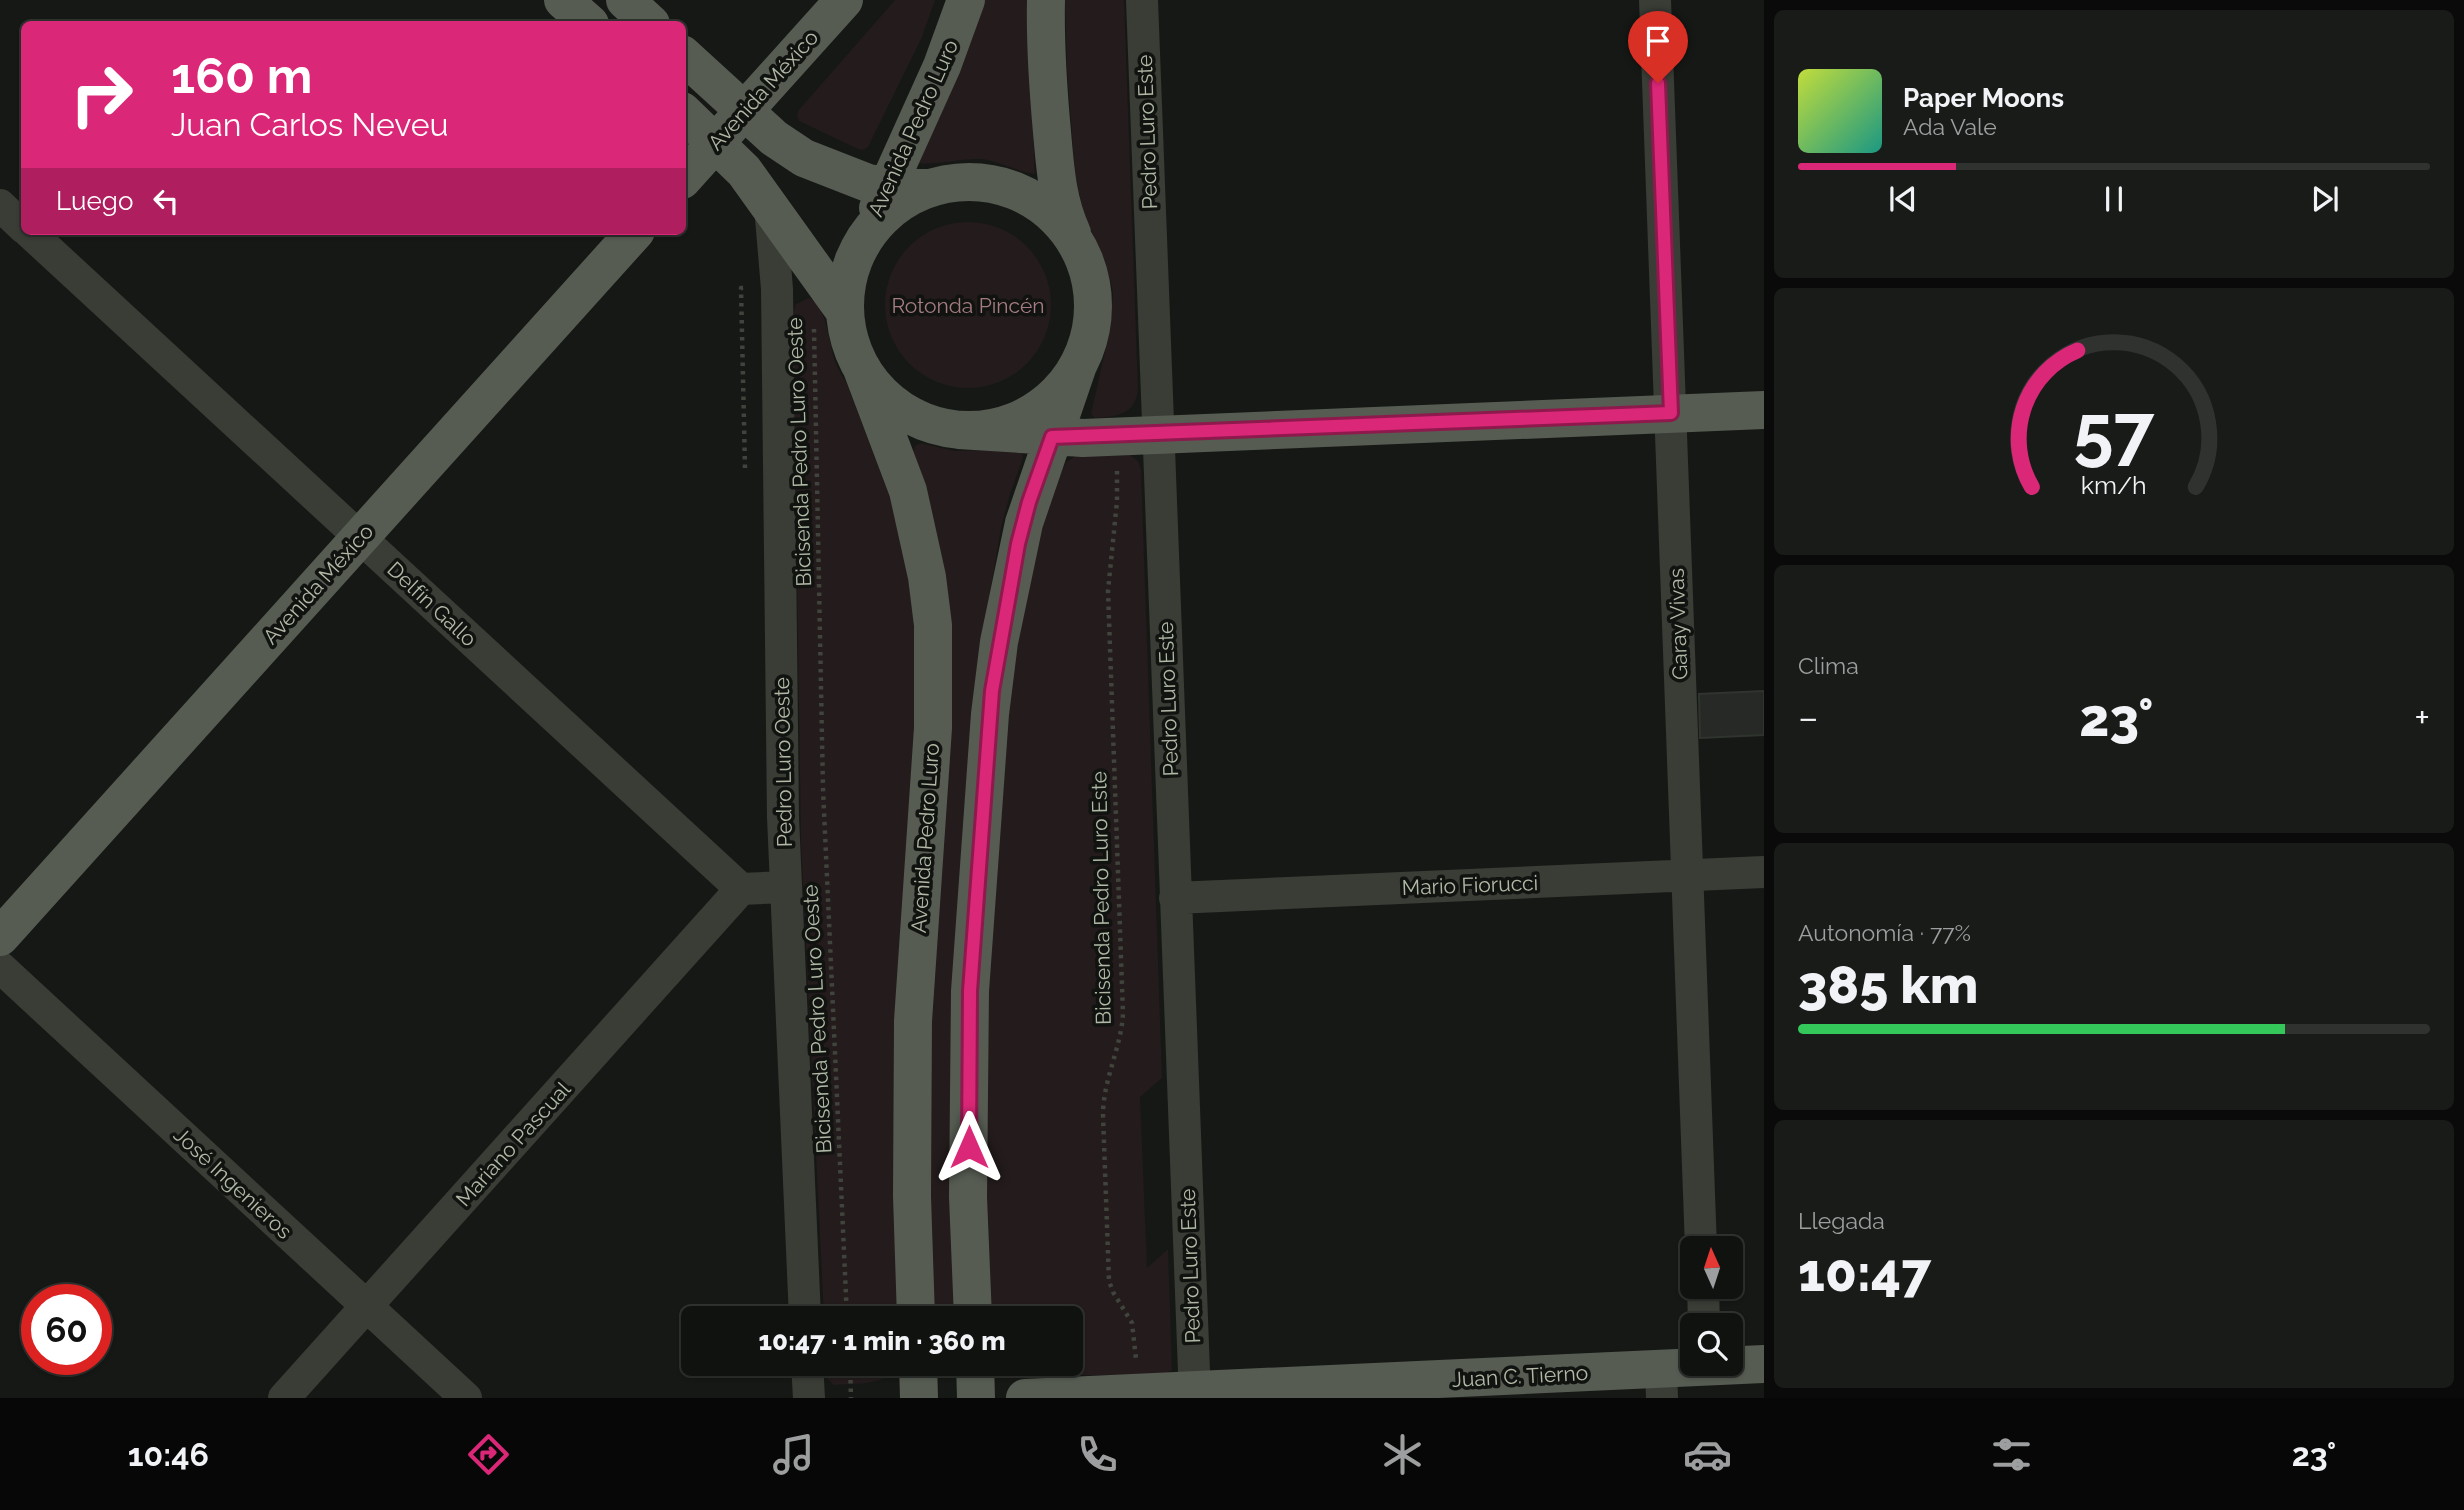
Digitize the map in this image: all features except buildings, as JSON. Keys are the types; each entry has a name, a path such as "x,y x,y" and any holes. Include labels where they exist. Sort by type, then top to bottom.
{"main road":[{"path":"563,0 587,21"},
{"path":"625,0 648,21"},
{"name":"Avenida México","path":"686,176 844,0"},
{"name":"Avenida Pedro Luro","path":"856,254 942,66 966,0"},
{"path":"973,1306 968,1197 970,991 988,737 999,642 1029,502 1086,346 1093,305 1086,264 1063,210 1056,172 1046,60 1046,0"},
{"path":"686,58 783,146 804,158 859,181 887,187 932,188 973,183 1014,191 1050,213 1077,245"},
{"path":"686,115 744,171 770,206 829,319 853,351 862,369 880,392 903,411 921,421 959,430 1052,437 1764,410"},
{"path":"829,319 845,292 856,254 878,221 912,197 932,188"},
{"name":"Avenida México","path":"0,937 632,235"},
{"path":"959,430 999,426 1036,410 1052,398 1078,365"},
{"name":"Avenida Pedro Luro","path":"862,369 908,491 923,559 933,625 933,728 913,1021 912,1183 916,1306"},
{"name":"Juan C. Tierno","path":"1743,1364 1764,1364"},
{"path":"918,1376 919,1398"},
{"path":"975,1376 976,1398"},
{"name":"Juan C. Tierno","path":"1025,1398 1661,1384 1680,1376"}],"street":[{"name":"Pedro Luro Este","path":"1142,0 1195,1394"},
{"name":"Garay Vivas","path":"1655,0 1701,1236"},
{"name":"Delfín Gallo","path":"0,205 21,224"},
{"name":"Pedro Luro Oeste","path":"770,206 777,289 785,887 804,1306"},
{"name":"Delfín Gallo","path":"33,235 741,889"},
{"name":"Mario Fiorucci","path":"1175,898 1764,872"},
{"path":"741,889 785,887"},
{"name":"Mariano Pascual","path":"284,1398 741,889"},
{"name":"José Ingenieros","path":"0,967 466,1398"},
{"path":"808,1376 809,1398"}],"path":[{"name":"Bicisenda Pedro Luro Oeste","path":"829,319 824,802 847,1306"},
{"name":"Bicisenda Pedro Luro Este","path":"1117,465 1117,501 1108,591 1122,1014 1119,1038 1104,1092 1103,1115 1109,1281 1134,1329 1136,1367"},
{"path":"850,1376 851,1398"}],"green space":[{"path":"895,0 935,0 922,37 868,147 858,149 799,121 798,111"},
{"path":"985,0 1027,0 1035,174 981,159 919,163 973,36"},
{"path":"1065,0 1124,0 1138,389 1134,404 1129,409 1118,415 1095,418 1091,414 1110,329 1113,293 1083,210 1075,175"},
{"name":"Rotonda Pincén","path":"968,222 1000,228 1027,246 1045,273 1051,305 1045,337 1027,364 1000,382 968,388 936,382 909,364 891,337 885,305 891,273 909,246 936,228"},
{"path":"809,298 820,308 836,364 847,384 901,526 917,642 900,1306 823,1306 801,843 793,313 796,304"},
{"path":"921,443 954,451 1015,449 1022,453 1023,458 1001,528 976,675 960,1306 930,1306 913,453 915,446"},
{"path":"1130,455 1138,461 1141,470 1162,1078 1140,1097 1147,1268 1168,1249 1172,1370 1163,1375 1083,1375 1083,1306 988,1306 984,1025 1010,682 1041,525 1066,462 1076,456"},
{"path":"887,1376 871,1382 834,1385 827,1378"}],"route":[{"path":"969,1147 970,991 992,691 1018,544 1029,502 1052,437 1083,438 1671,413 1658,83"}]}
